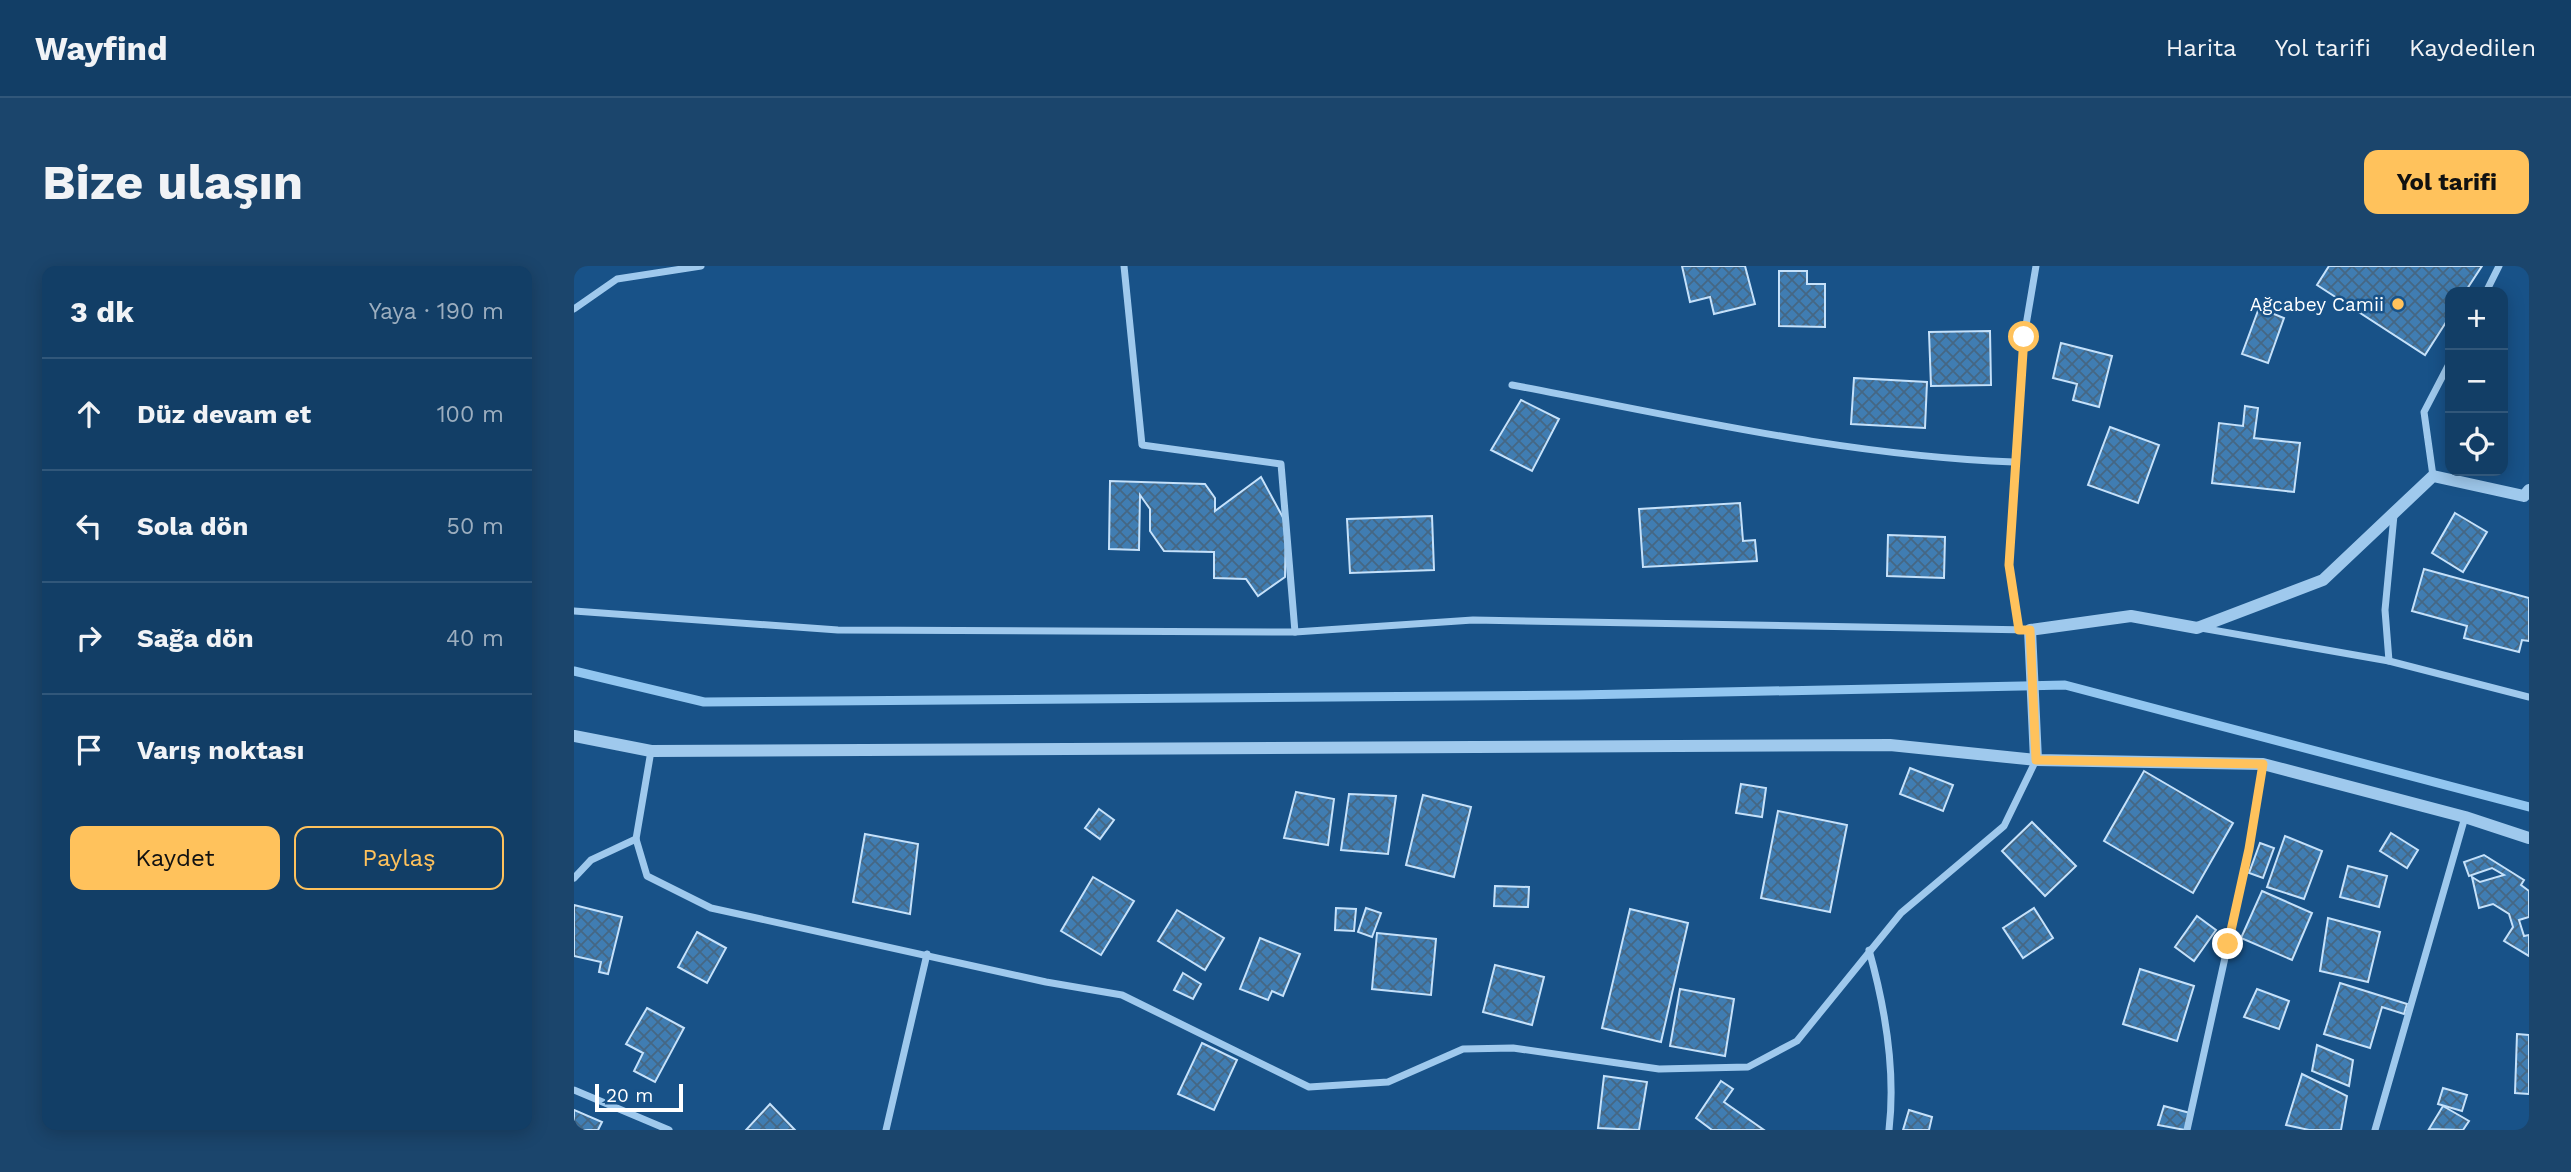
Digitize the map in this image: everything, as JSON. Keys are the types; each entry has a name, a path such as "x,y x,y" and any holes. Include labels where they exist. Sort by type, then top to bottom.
{"street":[{"path":"574,309 617,279 701,266"},
{"path":"1124,266 1142,445 1282,464 1295,632"},
{"path":"650,751 636,839 648,876 711,908 1046,982 1122,995 1309,1087 1388,1082 1463,1049 1513,1048 1659,1069 1748,1067 1797,1041 1902,913 2004,826 2035,758 2032,656 2009,565 2024,337 2036,266"},
{"path":"2488,287 2499,266"},
{"path":"2433,475 2424,412 2445,372"},
{"path":"1512,385 1825,442 1951,460 2014,462"},
{"path":"2433,475 2524,496 2529,489"},
{"path":"2197,628 2323,580 2433,475"},
{"path":"2389,661 2385,610 2395,513"},
{"path":"574,611 838,630 1295,632 1474,620 2025,630 2131,616 2389,661 2529,697"},
{"path":"574,736 650,751 1890,744 2035,758 2263,764 2465,817 2529,838"},
{"path":"2187,1130 2249,849 2263,764"},
{"path":"2375,1130 2465,817"},
{"path":"574,878 590,860 636,839"},
{"path":"1869,950 1885,1007 1891,1112 1889,1130"},
{"path":"886,1130 927,954"},
{"path":"574,1090 669,1130"}],"building":[{"path":"1682,266 1745,266 1755,304 1714,314 1710,297 1690,302"},
{"name":"Ağcabey Camii","path":"2329,266 2482,266 2468,287 2445,287 2445,324 2425,355 2317,285"},
{"path":"1779,271 1807,271 1807,284 1825,284 1825,327 1779,326"},
{"path":"2259,308 2284,318 2268,363 2242,354"},
{"path":"1990,331 1991,385 1931,386 1929,332"},
{"path":"2061,343 2112,356 2099,407 2073,400 2077,384 2053,378"},
{"path":"1854,378 1927,382 1925,428 1851,424"},
{"path":"1521,400 1559,419 1532,471 1491,450"},
{"path":"2245,406 2258,408 2254,438 2300,443 2294,492 2212,483 2219,423 2243,426"},
{"path":"2110,427 2159,445 2138,503 2088,485"},
{"path":"1261,477 1286,523 1285,577 1258,596 1246,579 1214,578 1214,552 1164,551 1150,531 1150,509 1140,495 1139,550 1109,549 1110,481 1205,484 1215,498 1215,511"},
{"path":"1740,503 1743,541 1755,540 1757,561 1643,567 1639,509"},
{"path":"2455,513 2487,532 2463,572 2432,553"},
{"path":"1432,516 1434,570 1350,573 1347,519"},
{"path":"1888,535 1945,537 1944,578 1887,576"},
{"path":"2424,569 2529,598 2529,641 2522,640 2519,652 2464,638 2467,626 2412,611"},
{"path":"1910,768 1953,785 1943,811 1900,794"},
{"path":"2144,771 2233,823 2193,893 2104,841"},
{"path":"1741,784 1766,788 1762,817 1736,813"},
{"path":"1296,792 1334,799 1328,845 1284,838"},
{"path":"1349,794 1396,796 1388,854 1341,850"},
{"path":"1423,795 1471,807 1454,877 1406,865"},
{"path":"1099,809 1114,820 1100,839 1085,828"},
{"path":"1778,811 1847,825 1830,912 1761,898"},
{"path":"2032,822 2076,866 2045,896 2002,851"},
{"path":"2391,833 2418,850 2407,868 2380,851"},
{"path":"865,834 918,844 910,914 853,902"},
{"path":"2285,836 2322,851 2304,899 2267,887"},
{"path":"2260,843 2274,848 2263,878 2249,873"},
{"path":"2484,855 2524,880 2521,885 2529,891 2529,917 2519,920 2524,936 2529,935 2529,956 2504,941 2513,927 2509,914 2493,904 2479,908 2472,877 2480,882 2504,875 2492,868 2469,876 2464,862"},
{"path":"2348,866 2387,876 2379,907 2340,897"},
{"path":"1093,877 1134,901 1101,955 1061,931"},
{"path":"1495,886 1529,887 1528,907 1494,906"},
{"path":"2262,891 2312,913 2292,960 2241,938"},
{"path":"574,905 622,917 608,974 599,972 601,962 574,956"},
{"path":"1336,908 1356,909 1354,931 1335,930"},
{"path":"1366,908 1381,913 1372,937 1358,932"},
{"path":"2034,908 2053,938 2023,958 2003,928"},
{"path":"1630,909 1688,923 1661,1042 1602,1028"},
{"path":"1177,910 1224,938 1205,970 1158,941"},
{"path":"2197,916 2216,930 2194,961 2175,947"},
{"path":"2328,918 2380,932 2368,982 2320,971"},
{"path":"697,932 726,948 707,983 678,967"},
{"path":"1377,933 1436,939 1431,995 1372,989"},
{"path":"1260,938 1300,954 1283,996 1272,991 1268,1000 1240,989"},
{"path":"1495,965 1544,977 1532,1025 1483,1012"},
{"path":"2140,969 2194,986 2177,1041 2123,1024"},
{"path":"1183,973 1201,984 1193,999 1174,990"},
{"path":"2340,983 2407,1004 2404,1014 2382,1007 2370,1048 2324,1034"},
{"path":"1680,989 1734,999 1725,1056 1670,1046"},
{"path":"2257,989 2289,1001 2279,1029 2244,1017"},
{"path":"647,1008 684,1028 655,1082 634,1071 643,1053 626,1044"},
{"path":"2517,1034 2529,1035 2529,1094 2515,1093"},
{"path":"1202,1043 1237,1060 1214,1110 1178,1094"},
{"path":"2317,1045 2353,1060 2349,1086 2312,1071"},
{"path":"2302,1074 2347,1096 2341,1130 2309,1130 2286,1125"},
{"path":"1604,1076 1647,1082 1639,1130 1598,1128"},
{"path":"1721,1081 1733,1089 1724,1102 1764,1130 1712,1130 1696,1118"},
{"path":"2443,1088 2467,1095 2462,1111 2438,1104"},
{"path":"770,1104 795,1130 746,1130"},
{"path":"2164,1106 2190,1113 2185,1130 2158,1125"},
{"path":"2443,1106 2469,1121 2463,1130 2429,1129"},
{"path":"574,1110 602,1122 598,1130 574,1130"},
{"path":"1909,1110 1932,1117 1929,1130 1903,1130"}],"waterway":[{"path":"574,671 704,702 1578,695 2065,685 2529,807"}],"place":[{"name":"Ağcabey Camii","path":"2398,304"}],"route":[{"path":"2024,337 2009,565 2019,630 2030,630 2036,760 2263,764 2249,849 2228,944"}]}
